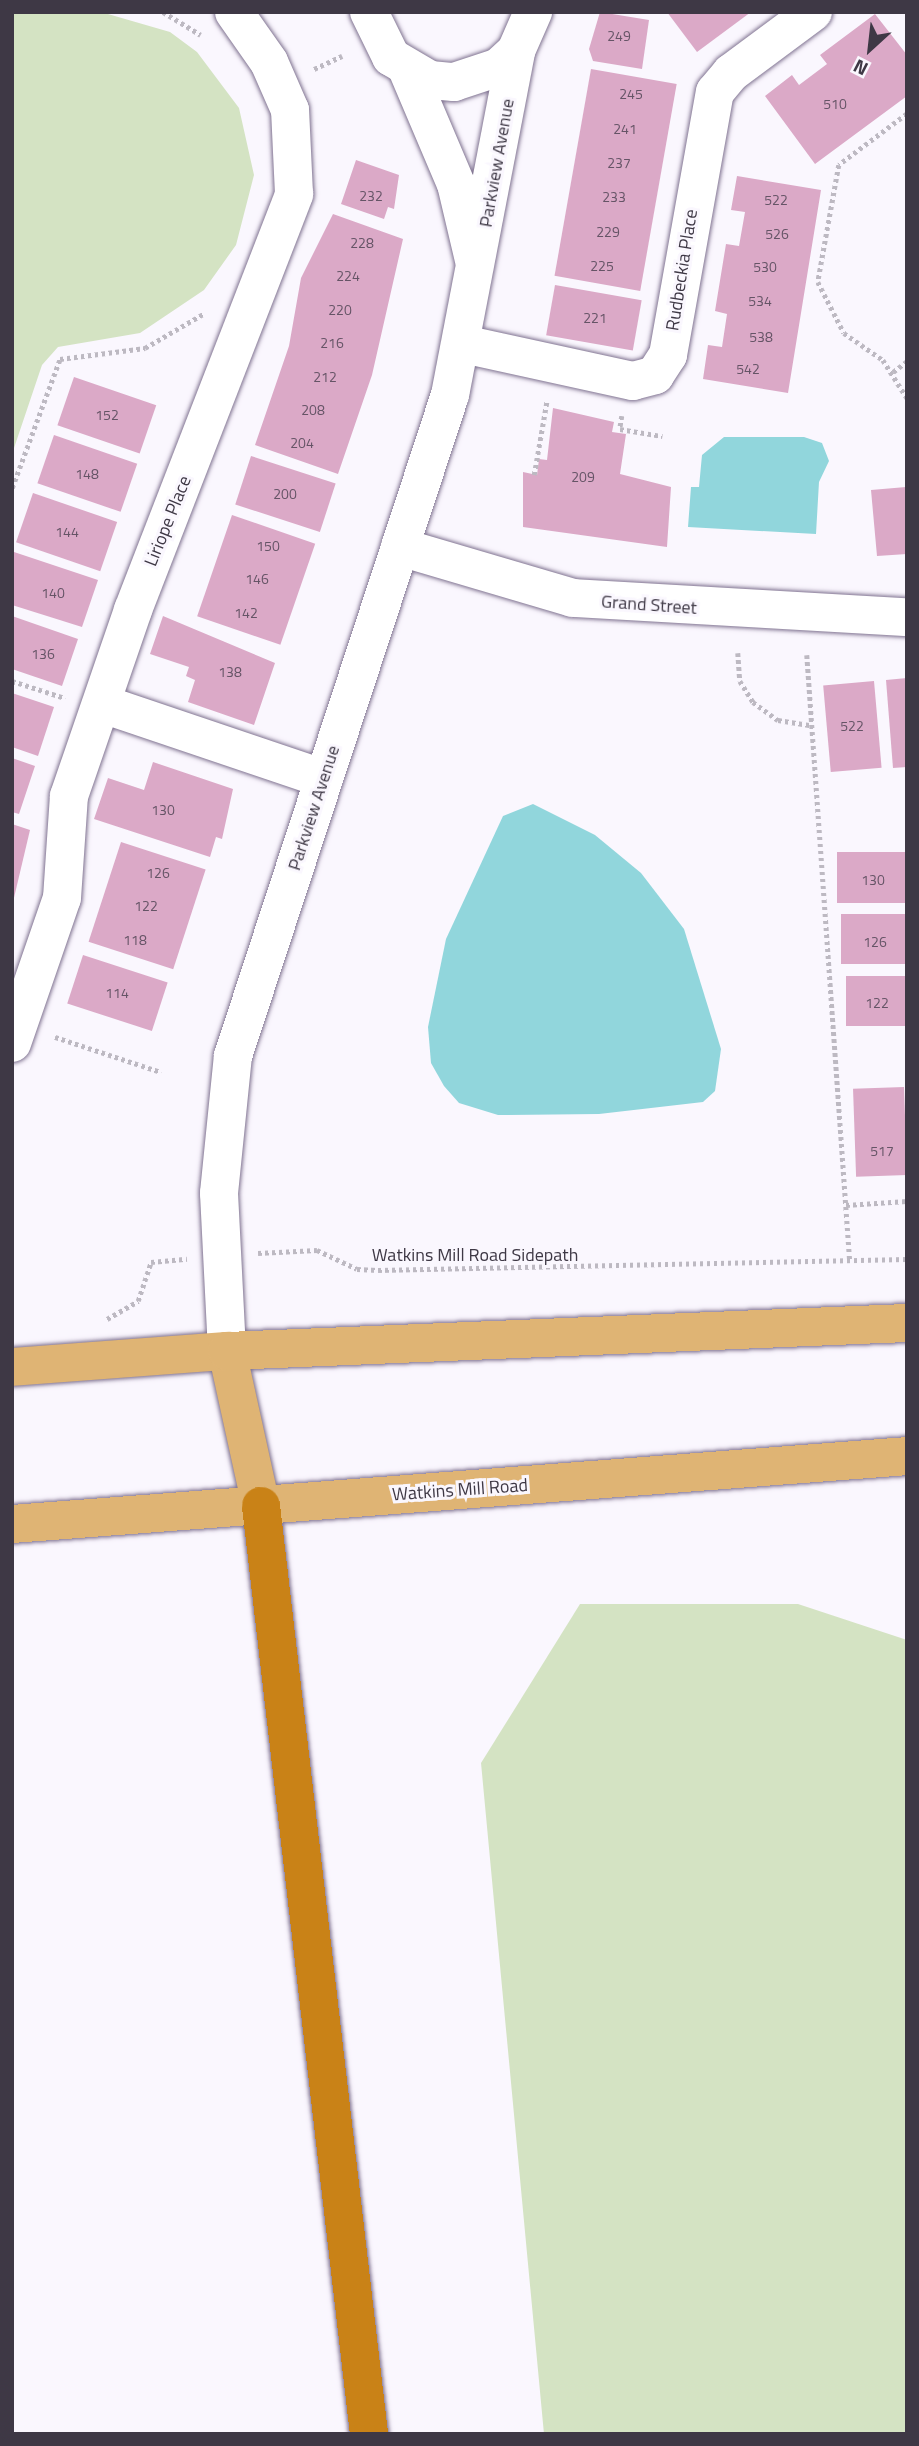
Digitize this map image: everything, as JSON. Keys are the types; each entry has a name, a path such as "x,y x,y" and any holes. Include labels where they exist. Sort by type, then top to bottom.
{"highway":[{"path":"261,1506 369,2434"}],"main road":[{"path":"12,1367 227,1351 907,1323"},
{"path":"227,1351 261,1506"},
{"name":"Watkins Mill Road","path":"12,1524 907,1456"}],"street":[{"name":"Liriope Place","path":"14,1030 62,898 63,820 86,702 294,194 290,110 269,62 234,12"},
{"path":"369,12 377,39 408,71 430,80 478,78 530,27"},
{"name":"Rudbeckia Place","path":"463,344 633,380 655,375 668,355 716,92 730,73 813,12"},
{"name":"Parkview Avenue","path":"227,1351 218,1256 222,1121 233,1056 400,547 463,344 530,27"},
{"name":"Parkview Avenue","path":"408,71 456,184 477,276"},
{"name":"Grand Street","path":"400,547 573,598 907,617"},
{"path":"86,702 324,779"}],"path":[{"path":"163,12 210,43"},
{"path":"309,71 342,56"},
{"path":"907,114 839,165 818,282 844,333 893,372 907,398"},
{"path":"12,488 60,359 145,348 212,306"},
{"path":"893,372 907,361"},
{"path":"534,475 550,391"},
{"path":"738,653 740,681 753,702 778,720 811,726"},
{"path":"807,656 850,1262"},
{"path":"12,681 86,702"},
{"path":"56,1037 160,1072"},
{"path":"846,1205 907,1201"},
{"name":"Watkins Mill Road Sidepath","path":"99,1320 138,1301 151,1262 218,1256 317,1250 357,1269 378,1270 907,1259"}],"green space":[{"path":"12,12 101,12 170,32 197,52 239,108 254,175 236,245 204,290 140,333 58,347 42,365 12,454"},
{"path":"580,1604 798,1604 907,1640 907,2434 544,2434 481,1763"}],"water":[{"path":"724,437 804,437 822,443 829,461 819,482 816,534 688,527 691,487 699,487 702,455"},
{"path":"533,804 595,835 641,873 684,929 721,1049 715,1091 703,1102 599,1114 498,1115 459,1103 444,1086 431,1063 428,1027 446,939 503,816"}],"building":[{"path":"600,12 649,20 642,69 593,61 589,49"},
{"path":"667,12 751,12 697,52"},
{"path":"875,14 907,55 907,96 815,164 765,96 792,75 799,85 827,64 820,55"},
{"path":"591,69 677,84 640,291 555,276"},
{"path":"356,160 399,175 394,209 388,207 384,219 341,204"},
{"path":"737,176 821,190 788,393 703,379 708,345 722,347 727,314 715,311 726,244 739,246 745,212 731,210"},
{"path":"333,214 403,239 372,375 338,474 255,445 289,346 301,278"},
{"path":"555,285 642,300 633,351 546,335"},
{"path":"74,377 156,405 140,454 57,425"},
{"path":"553,408 614,422 612,432 626,434 620,474 671,487 667,547 523,527 523,472 537,475 539,459 547,460"},
{"path":"54,435 137,464 121,512 37,483"},
{"path":"251,456 336,484 320,532 235,505"},
{"path":"906,487 907,554 877,556 871,490"},
{"path":"33,493 117,522 100,571 16,542"},
{"path":"232,515 315,544 280,645 197,616"},
{"path":"14,552 98,580 82,627 12,605"},
{"path":"12,616 78,639 62,686 12,669"},
{"path":"163,616 275,663 254,725 188,702 195,680 186,676 189,667 150,654"},
{"path":"907,678 907,767 893,768 886,680"},
{"path":"874,681 882,768 831,772 823,685"},
{"path":"12,693 54,707 38,756 12,747"},
{"path":"12,758 35,766 19,814 12,812"},
{"path":"153,762 233,789 222,839 216,837 210,857 94,819 108,778 144,790"},
{"path":"12,824 30,830 13,902 12,902"},
{"path":"121,842 206,870 173,969 89,942"},
{"path":"837,852 907,852 907,903 837,903"},
{"path":"841,914 907,914 907,964 841,964"},
{"path":"83,955 168,983 152,1031 67,1004"},
{"path":"846,976 907,976 907,1026 846,1026"},
{"path":"904,1087 907,1175 856,1177 853,1089"}]}
